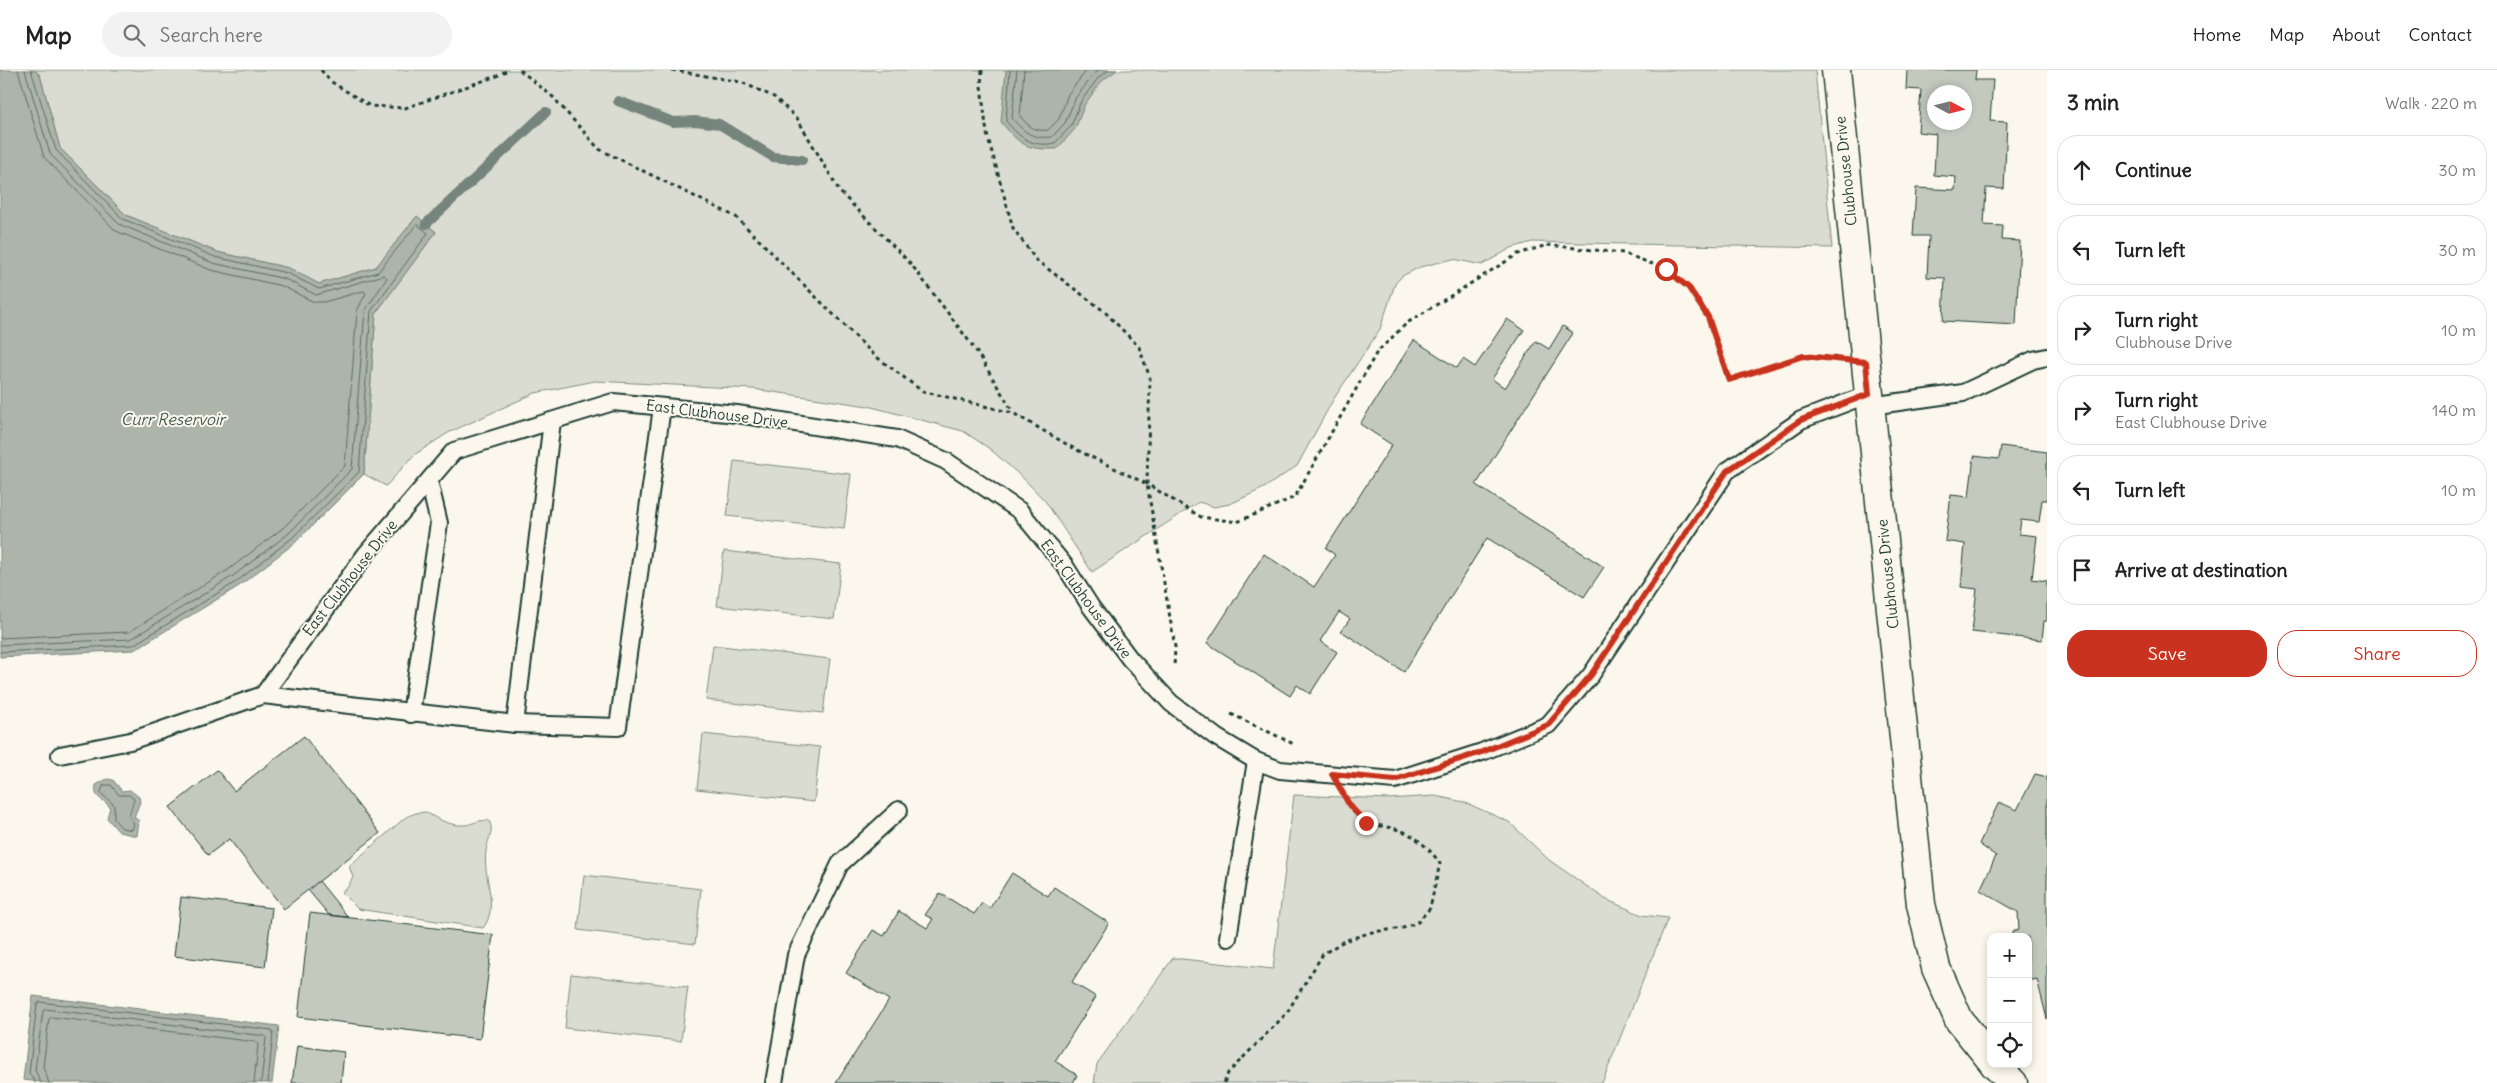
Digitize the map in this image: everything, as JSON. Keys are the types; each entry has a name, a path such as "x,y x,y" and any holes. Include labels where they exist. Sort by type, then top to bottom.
{"street":[{"name":"Clubhouse Drive","path":"1836,70 1921,904 1936,968 1955,1012 1959,1020 1987,1055"},
{"path":"1998,1068 2013,1083"}],"lane":[{"name":"East Clubhouse Drive","path":"262,695 366,554 454,452 613,402 737,414 897,439 946,461 1020,511 1065,566 1091,607 1130,659 1170,703 1216,737 1256,762 1280,770 1395,780 1482,752 1548,725 1591,675 1727,471 1801,420 1870,400 1963,393 2033,360 2047,356"},
{"path":"60,755 130,741 262,695 411,714 515,724 618,727 662,407"},
{"path":"515,724 552,421"},
{"path":"411,714 438,523 429,481"},
{"path":"1228,938 1256,762"},
{"path":"774,1083 796,956 840,864 899,810"}],"path":[{"path":"321,70 330,81 370,106 405,108 497,76 508,70"},
{"path":"520,70 553,97 599,149 736,217 874,355 922,391 1013,413 1075,449 1147,484 1201,517 1237,522 1294,497 1377,352 1407,323 1518,254 1546,245 1623,253 1666,269 1689,288 1708,317 1729,380 1803,356 1866,362"},
{"path":"672,70 741,82 774,97 797,118 840,192 911,264 975,349 1013,413"},
{"path":"982,70 981,86 987,134 1013,228 1036,260 1104,311 1139,347 1150,378 1147,484 1175,647 1170,703"},
{"path":"1228,712 1302,748"},
{"path":"1224,1083 1228,1073 1286,1014 1323,954 1344,941 1372,932 1403,928 1418,922 1430,908 1440,864 1429,848 1403,831 1366,823 1350,806 1332,774"}],"shaded area":[{"path":"34,70 1815,70 1832,248 1532,242 1511,248 1482,265 1453,259 1420,267 1402,276 1395,284 1380,329 1333,400 1297,466 1264,488 1230,504 1214,507 1199,502 1092,572 1046,502 1024,479 990,449 963,431 868,406 753,389 595,381 535,393 448,433 414,455 386,486 364,474 376,313 436,232 417,216 376,267 319,284 289,268 217,252 126,215 60,148 40,75"},
{"path":"734,461 851,474 844,529 727,516"},
{"path":"724,551 841,564 834,619 717,606"},
{"path":"713,645 830,659 823,713 706,700"},
{"path":"703,734 820,747 814,802 697,789"},
{"path":"1294,795 1388,799 1435,796 1464,802 1509,822 1549,860 1605,899 1642,915 1668,918 1602,1083 1094,1083 1097,1064 1173,958 1273,969"},
{"path":"426,812 440,820 455,825 489,821 491,825 485,861 490,911 488,920 483,928 358,909 341,892 348,887 353,877 349,866 406,817"},
{"path":"584,875 701,889 695,944 578,930"},
{"path":"571,974 688,987 681,1041 565,1028"}],"water":[{"name":"Curr Reservoir","path":"0,70 34,70 40,75 60,148 126,215 217,252 289,268 319,284 376,267 417,216 436,232 376,313 364,474 296,542 239,586 134,650 0,657"},
{"path":"1006,70 1117,70 1102,81 1085,104 1075,129 1057,149 1046,149 1031,147 1019,141 1001,122"},
{"path":"107,779 113,780 122,791 130,790 139,797 140,802 134,817 139,821 137,836 119,832 107,818 110,807 97,796 95,790 96,785"},
{"path":"33,996 279,1026 272,1083 49,1083 23,1080"}],"building":[{"path":"1907,70 1976,70 1975,80 1993,80 1990,121 2007,122 2004,189 1986,188 1984,225 2003,226 2002,240 2020,241 2016,325 1943,321 1945,278 1927,277 1929,236 1913,236 1916,188 1955,190 1956,177 1934,175 1936,134 1918,132 1921,90 1906,89"},
{"path":"1507,319 1524,330 1492,379 1505,388 1536,341 1549,349 1563,326 1573,333 1476,485 1604,567 1584,597 1487,538 1404,672 1341,631 1350,619 1339,612 1320,641 1337,652 1310,694 1297,685 1290,696 1207,643 1264,554 1314,587 1335,555 1326,548 1392,445 1360,424 1414,340 1457,368 1463,359 1475,367"},
{"path":"2001,446 2047,452 2047,500 2042,500 2039,522 2021,520 2019,534 2037,536 2032,579 2047,581 2047,621 2044,621 2042,640 1972,632 1977,589 1961,587 1965,544 1945,541 1951,495 1969,497 1974,456 1999,459"},
{"path":"304,736 380,833 284,909 229,839 208,855 170,807 217,770 234,791"},
{"path":"2035,774 2047,777 2047,1019 2037,979 2032,980 2032,933 2012,933 2019,930 2018,912 1980,890 1996,856 1979,844 1999,802 2017,810"},
{"path":"1012,873 1048,896 1054,887 1109,923 1072,982 1096,997 1055,1061 1077,1075 1073,1083 836,1083 889,1000 846,973 873,930 884,936 899,911 927,928 933,919 925,915 940,893 974,914 982,903 990,908"},
{"path":"319,881 348,917 329,915 308,890"},
{"path":"181,897 272,908 265,967 174,956"},
{"path":"310,913 493,935 480,1039 298,1017"},
{"path":"297,1046 344,1052 341,1083 292,1083"}],"waterway":[{"path":"618,101 673,122 695,121 719,124 773,157 802,160"},
{"path":"426,224 546,112"}],"route":[{"path":"1366,823 1350,806 1332,774 1395,780 1482,752 1548,725 1591,675 1727,471 1801,420 1869,394 1866,362 1847,358 1803,356 1729,380 1708,317 1689,288 1666,269"}]}
